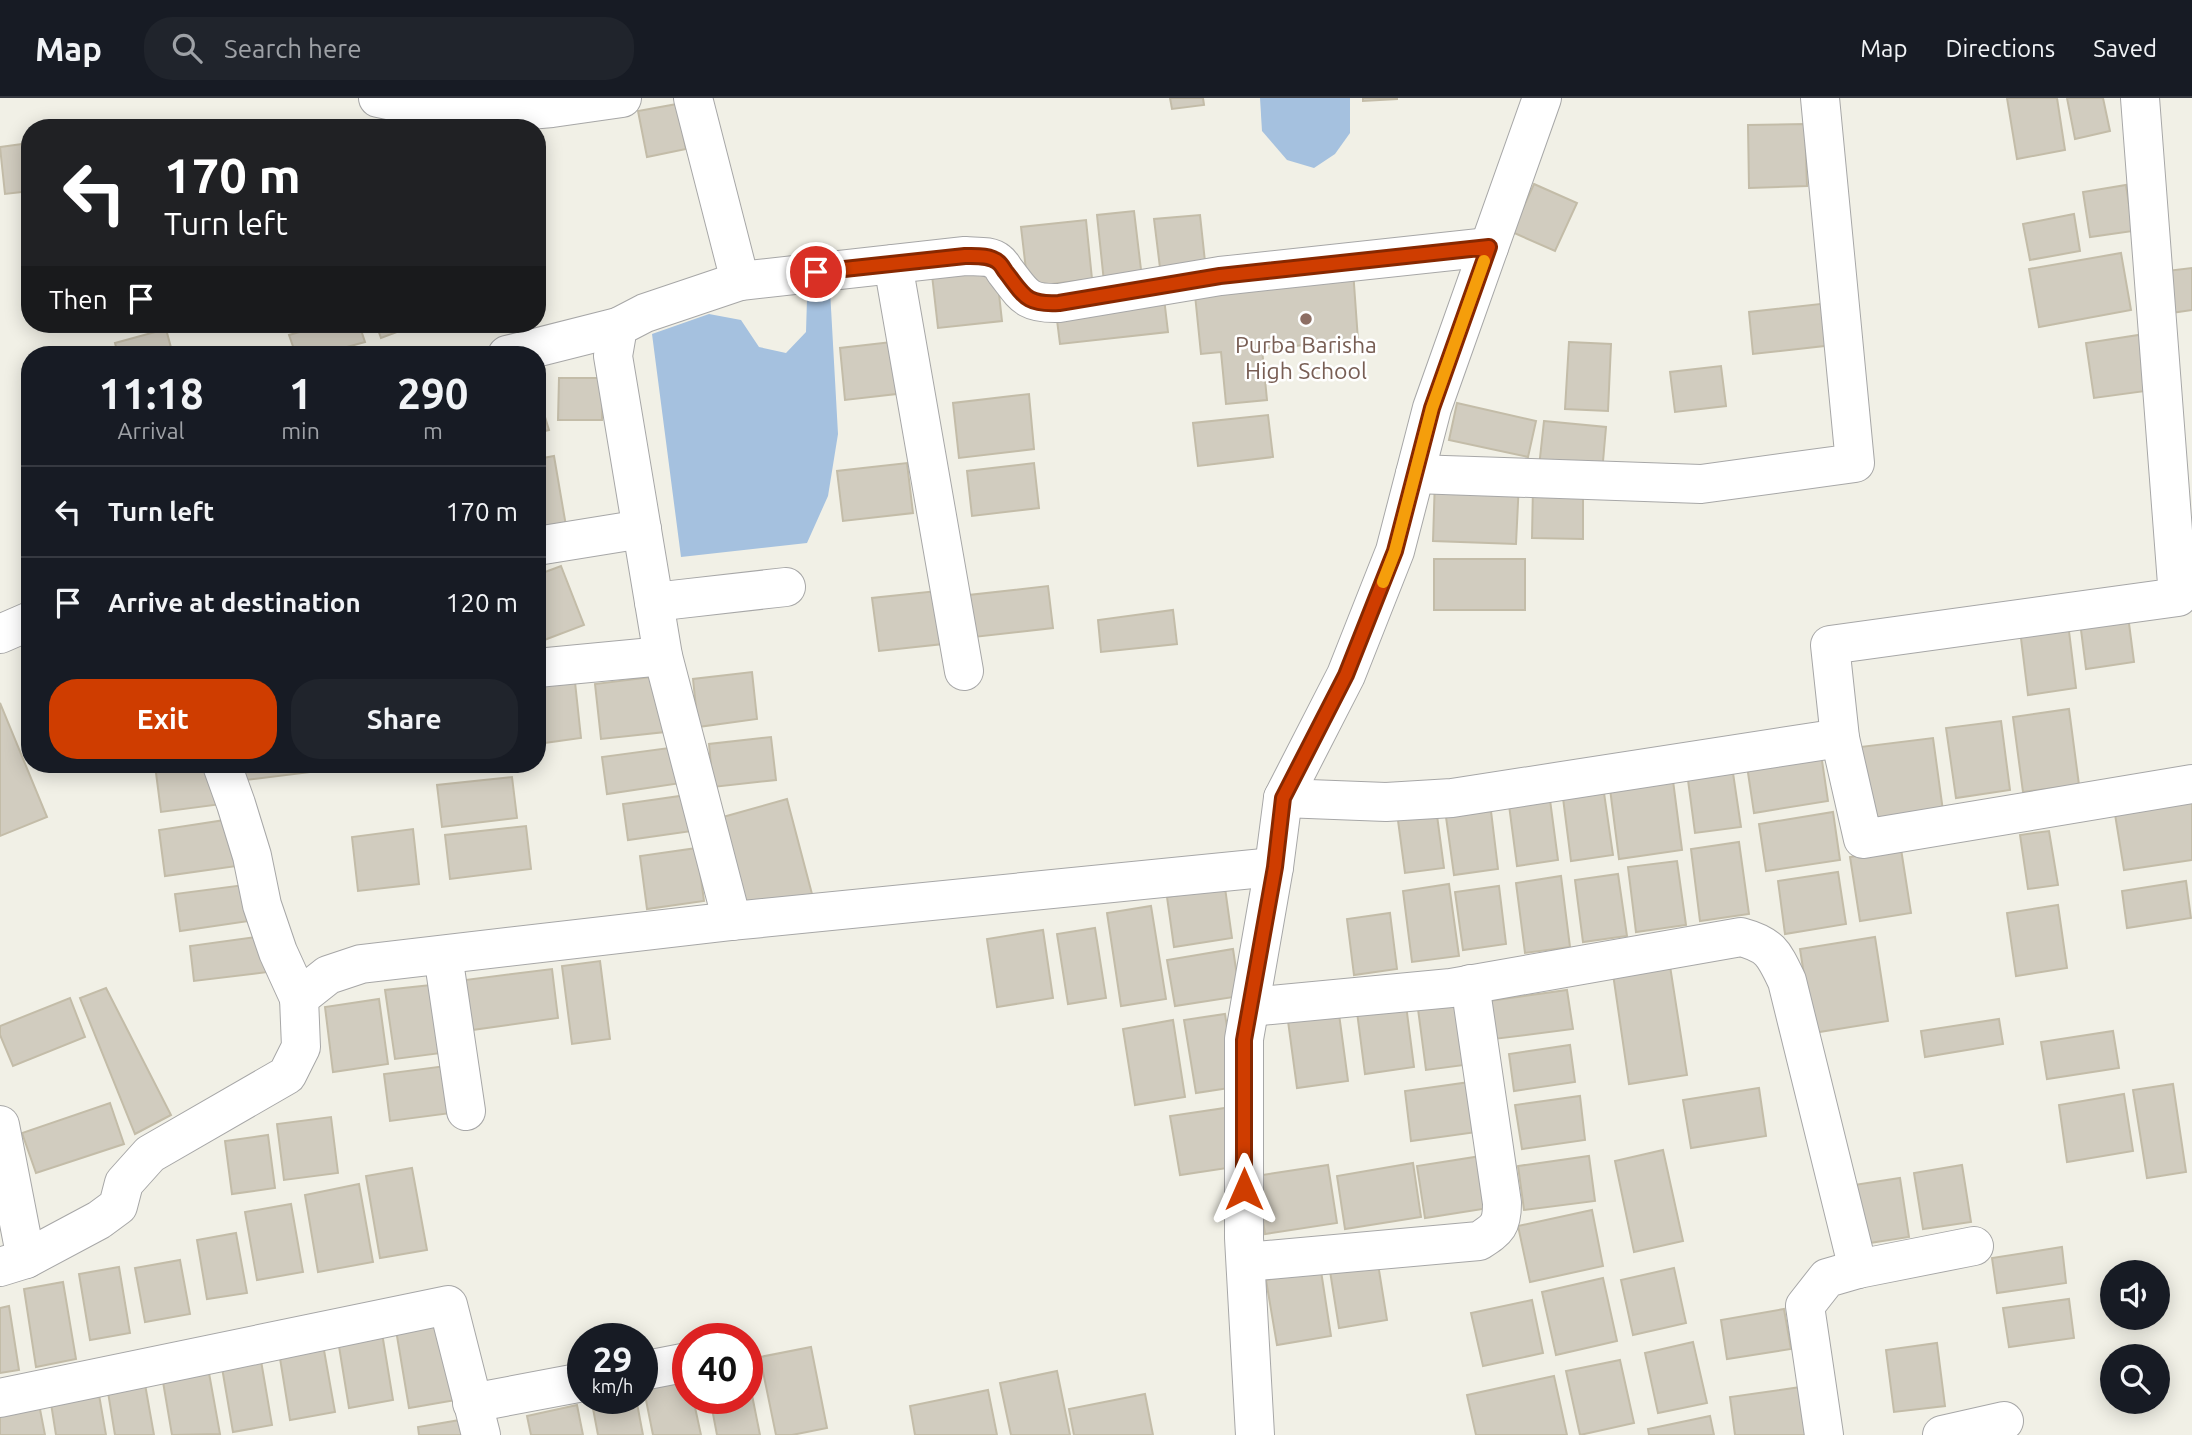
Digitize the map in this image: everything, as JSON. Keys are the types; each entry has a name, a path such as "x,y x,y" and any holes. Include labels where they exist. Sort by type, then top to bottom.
{"street":[{"path":"378,98 463,116 622,98"},
{"path":"693,98 740,281"},
{"path":"1255,1435 1246,1262 1244,1040 1275,867 1283,798 1346,675 1395,551 1432,408 1542,98"},
{"path":"1415,474 1701,484 1855,463 1820,98"},
{"path":"2140,98 2178,597 1830,645 1840,738 1863,839 2192,783"},
{"path":"543,346 618,327 645,313 740,281 965,256 985,257 998,262 1020,292 1029,300 1043,304 1220,276 1489,247"},
{"path":"893,264 964,671"},
{"path":"618,327 613,356 663,656 732,921"},
{"path":"546,545 642,529"},
{"path":"654,602 786,587"},
{"path":"0,634 21,625"},
{"path":"546,667 663,656"},
{"path":"1283,798 1385,802 1452,798 1840,738"},
{"path":"0,1125 13,1264 99,1220 118,1206 124,1183 150,1154 287,1075 302,1047 299,998 278,952 262,905 252,856 225,773"},
{"path":"299,998 328,975 360,964 732,921 1275,867"},
{"path":"1250,1007 1398,995 1741,937 1762,943 1776,958 1787,981 1858,1269"},
{"path":"443,955 466,1111"},
{"path":"1246,1262 1479,1241 1495,1231 1502,1218 1502,1202 1470,984"},
{"path":"1824,1435 1805,1306 1827,1278 1858,1269 1974,1246"},
{"path":"0,1398 448,1305 477,1419 567,1388"},
{"path":"1942,1435 2004,1421"}],"water":[{"path":"1260,98 1350,98 1350,133 1335,154 1314,168 1287,160 1262,131"},
{"path":"830,290 838,434 828,496 807,543 681,557 652,334 709,314 741,320 759,347 786,353 806,332 807,299"}],"building":[{"path":"1170,98 1203,98 1204,105 1172,109"},
{"path":"1363,98 1397,98 1397,99 1363,101"},
{"path":"2007,98 2057,98 2065,150 2017,159"},
{"path":"2067,98 2103,98 2110,131 2075,139"},
{"path":"677,104 686,149 647,157 638,111"},
{"path":"1805,124 1807,186 1749,188 1748,125"},
{"path":"21,144 21,192 5,194 0,147"},
{"path":"1534,184 1577,203 1555,251 1512,232"},
{"path":"2126,185 2133,231 2090,237 2083,192"},
{"path":"1134,211 1142,278 1104,282 1097,215"},
{"path":"2074,214 2080,251 2030,260 2023,224"},
{"path":"1200,215 1206,271 1161,276 1154,219"},
{"path":"1086,220 1092,279 1028,287 1021,227"},
{"path":"2121,253 2131,310 2039,327 2029,269"},
{"path":"996,267 1002,321 938,328 932,275"},
{"path":"2192,268 2192,310 2164,314 2158,272"},
{"path":"1353,270 1358,340 1262,349 1267,400 1226,404 1221,352 1201,354 1194,285"},
{"path":"1164,298 1168,332 1060,344 1056,312"},
{"path":"1838,302 1842,344 1753,354 1749,312"},
{"path":"151,333 167,333 171,346 116,346 115,343"},
{"path":"362,333 365,342 351,346 293,346 289,335"},
{"path":"379,333 394,333 381,338"},
{"path":"2145,334 2153,390 2094,398 2086,343"},
{"path":"900,341 905,393 845,400 840,348"},
{"path":"1569,342 1611,344 1608,411 1565,409"},
{"path":"1721,366 1726,406 1675,412 1670,372"},
{"path":"559,378 603,378 602,420 558,420"},
{"path":"1029,394 1034,449 959,458 953,403"},
{"path":"1457,403 1536,421 1528,457 1449,440"},
{"path":"1268,415 1273,457 1198,466 1193,423"},
{"path":"1544,421 1606,427 1602,473 1539,467"},
{"path":"554,456 566,526 546,529 546,457"},
{"path":"907,463 913,513 843,521 837,471"},
{"path":"1034,463 1039,508 972,516 967,471"},
{"path":"1435,479 1519,482 1516,544 1433,541"},
{"path":"1533,486 1583,486 1583,539 1532,538"},
{"path":"1434,559 1525,559 1525,610 1434,610"},
{"path":"561,566 584,625 546,639 546,572"},
{"path":"1048,586 1053,628 974,637 969,595"},
{"path":"937,591 943,644 879,651 872,598"},
{"path":"2127,608 2134,662 2086,669 2079,614"},
{"path":"1173,610 1177,644 1101,652 1098,620"},
{"path":"2067,615 2076,688 2028,695 2019,622"},
{"path":"752,672 757,719 698,727 693,679"},
{"path":"659,676 665,732 601,739 595,684"},
{"path":"575,682 581,738 546,743 546,686"},
{"path":"0,703 21,754 21,773 29,773 47,817 0,836"},
{"path":"2069,709 2079,785 2023,792 2013,717"},
{"path":"2001,721 2010,790 1956,798 1946,728"},
{"path":"771,737 776,780 713,787 709,744"},
{"path":"1933,738 1943,811 1870,820 1860,747"},
{"path":"676,747 681,783 607,794 602,757"},
{"path":"1821,754 1828,801 1754,813 1747,766"},
{"path":"156,773 218,773 222,804 161,812"},
{"path":"236,773 303,773 237,781"},
{"path":"1672,773 1682,850 1619,859 1609,781"},
{"path":"1733,773 1741,827 1695,833 1688,780"},
{"path":"512,777 517,818 442,827 437,785"},
{"path":"1604,793 1613,855 1571,861 1563,798"},
{"path":"687,795 692,831 628,840 623,804"},
{"path":"2192,796 2192,860 2124,870 2114,808"},
{"path":"787,799 812,894 747,910 723,817"},
{"path":"1550,800 1558,860 1517,866 1509,805"},
{"path":"1436,808 1444,868 1405,873 1397,813"},
{"path":"1491,811 1498,869 1454,875 1446,817"},
{"path":"1833,812 1840,860 1766,871 1759,824"},
{"path":"238,818 244,865 165,876 159,830"},
{"path":"526,826 531,869 450,879 445,835"},
{"path":"413,829 419,884 358,891 352,837"},
{"path":"2049,831 2058,885 2028,889 2020,835"},
{"path":"1739,842 1749,914 1700,921 1691,849"},
{"path":"697,848 704,901 647,909 640,856"},
{"path":"1901,849 1911,913 1860,921 1850,857"},
{"path":"1677,861 1686,925 1636,932 1628,867"},
{"path":"1838,872 1846,924 1785,934 1778,881"},
{"path":"1618,874 1627,936 1583,942 1575,880"},
{"path":"1561,876 1570,947 1525,953 1516,883"},
{"path":"2186,881 2191,918 2127,928 2122,891"},
{"path":"1449,884 1459,956 1412,962 1403,891"},
{"path":"244,885 249,921 180,931 175,894"},
{"path":"1499,886 1506,944 1463,950 1455,892"},
{"path":"1225,888 1232,938 1174,947 1167,897"},
{"path":"2058,905 2067,968 2016,976 2007,913"},
{"path":"1151,906 1166,999 1121,1006 1107,913"},
{"path":"1390,913 1397,969 1354,975 1347,919"},
{"path":"1095,928 1106,998 1068,1004 1057,934"},
{"path":"1043,930 1053,998 997,1007 987,939"},
{"path":"263,936 268,972 194,981 190,946"},
{"path":"1875,937 1888,1021 1813,1033 1800,949"},
{"path":"1233,949 1240,996 1175,1006 1167,960"},
{"path":"600,961 610,1039 572,1044 562,966"},
{"path":"1670,966 1687,1075 1629,1084 1613,974"},
{"path":"552,969 558,1018 472,1030 465,980"},
{"path":"440,984 449,1052 395,1059 385,990"},
{"path":"106,988 171,1115 135,1134 80,998"},
{"path":"1567,990 1573,1029 1494,1039 1489,1001"},
{"path":"70,998 85,1037 13,1066 0,1035 0,1026"},
{"path":"379,999 388,1064 333,1072 325,1007"},
{"path":"1464,1002 1472,1064 1426,1070 1418,1009"},
{"path":"1406,1005 1414,1067 1365,1074 1357,1012"},
{"path":"1225,1014 1236,1087 1196,1093 1184,1020"},
{"path":"1339,1014 1348,1081 1297,1088 1288,1021"},
{"path":"1999,1019 2003,1044 1925,1057 1921,1031"},
{"path":"1173,1020 1185,1097 1135,1105 1123,1029"},
{"path":"2113,1031 2119,1068 2047,1079 2041,1042"},
{"path":"1570,1045 1575,1082 1514,1091 1509,1054"},
{"path":"453,1065 459,1112 390,1121 384,1074"},
{"path":"1470,1082 1477,1132 1411,1141 1405,1091"},
{"path":"2173,1084 2186,1172 2147,1178 2133,1090"},
{"path":"1759,1088 1766,1136 1691,1148 1683,1100"},
{"path":"2124,1094 2133,1151 2067,1162 2059,1105"},
{"path":"1580,1096 1585,1140 1522,1149 1515,1105"},
{"path":"110,1103 124,1144 36,1173 22,1133"},
{"path":"1225,1108 1234,1167 1180,1175 1170,1116"},
{"path":"331,1117 338,1173 284,1180 277,1124"},
{"path":"268,1135 275,1188 232,1194 225,1141"},
{"path":"1663,1150 1683,1241 1634,1252 1615,1161"},
{"path":"1481,1156 1489,1208 1425,1218 1417,1166"},
{"path":"1589,1156 1595,1201 1524,1210 1518,1166"},
{"path":"1413,1163 1421,1217 1345,1229 1337,1176"},
{"path":"1328,1165 1337,1223 1265,1234 1256,1176"},
{"path":"1962,1165 1971,1222 1923,1229 1914,1173"},
{"path":"412,1168 427,1250 380,1258 366,1176"},
{"path":"1900,1178 1909,1237 1863,1244 1854,1185"},
{"path":"359,1184 373,1262 318,1272 305,1195"},
{"path":"291,1204 303,1272 257,1280 245,1212"},
{"path":"1592,1210 1603,1266 1530,1282 1518,1226"},
{"path":"236,1233 247,1293 207,1299 197,1240"},
{"path":"2062,1247 2066,1283 1997,1293 1992,1258"},
{"path":"180,1260 190,1314 145,1322 135,1268"},
{"path":"1378,1264 1387,1320 1339,1328 1330,1271"},
{"path":"119,1267 130,1333 90,1340 79,1274"},
{"path":"1674,1268 1686,1323 1633,1335 1621,1280"},
{"path":"1321,1271 1331,1336 1277,1345 1266,1280"},
{"path":"1603,1278 1617,1341 1556,1355 1542,1292"},
{"path":"63,1282 76,1359 36,1367 24,1289"},
{"path":"2069,1299 2074,1338 2009,1347 2003,1308"},
{"path":"1532,1300 1543,1353 1483,1366 1471,1313"},
{"path":"9,1306 19,1370 0,1373 0,1308"},
{"path":"1784,1309 1791,1349 1727,1359 1721,1320"},
{"path":"442,1317 456,1400 409,1408 395,1324"},
{"path":"381,1327 393,1400 349,1408 337,1334"},
{"path":"322,1339 335,1412 290,1420 278,1346"},
{"path":"1693,1342 1707,1403 1658,1413 1645,1353"},
{"path":"1937,1343 1945,1406 1894,1412 1886,1350"},
{"path":"811,1347 827,1428 792,1435 776,1435 763,1372 763,1356"},
{"path":"259,1349 272,1425 233,1432 220,1356"},
{"path":"1620,1360 1634,1423 1580,1435 1566,1371"},
{"path":"207,1362 220,1434 172,1435 161,1370"},
{"path":"1057,1371 1070,1435 1011,1435 1000,1383"},
{"path":"143,1373 154,1435 115,1435 106,1380"},
{"path":"1554,1376 1567,1435 1476,1435 1467,1395"},
{"path":"672,1379 672,1414 696,1414 701,1435 653,1435 649,1414 658,1414 658,1382"},
{"path":"1801,1387 1807,1435 1735,1435 1730,1397"},
{"path":"98,1389 106,1435 56,1435 50,1397"},
{"path":"988,1390 997,1435 915,1435 910,1406"},
{"path":"1145,1394 1153,1435 1074,1435 1069,1409"},
{"path":"38,1399 45,1435 0,1435 0,1406"},
{"path":"567,1407 567,1414 579,1414 583,1435 531,1435 527,1416"},
{"path":"594,1414 639,1414 643,1435 598,1435"},
{"path":"713,1414 756,1414 760,1435 717,1435"},
{"path":"1710,1416 1714,1435 1649,1435 1648,1429"},
{"path":"460,1420 462,1435 419,1435 418,1427"}],"slow traffic":[{"path":"1383,582 1395,551 1432,408 1484,261"}],"place":[{"name":"Purba Barisha High School","path":"1306,319"}],"route":[{"path":"816,272 965,256 985,257 998,262 1029,300 1043,304 1220,276 1489,247 1432,408 1395,551 1346,675 1283,798 1275,867 1244,1040 1244,1189"}]}
